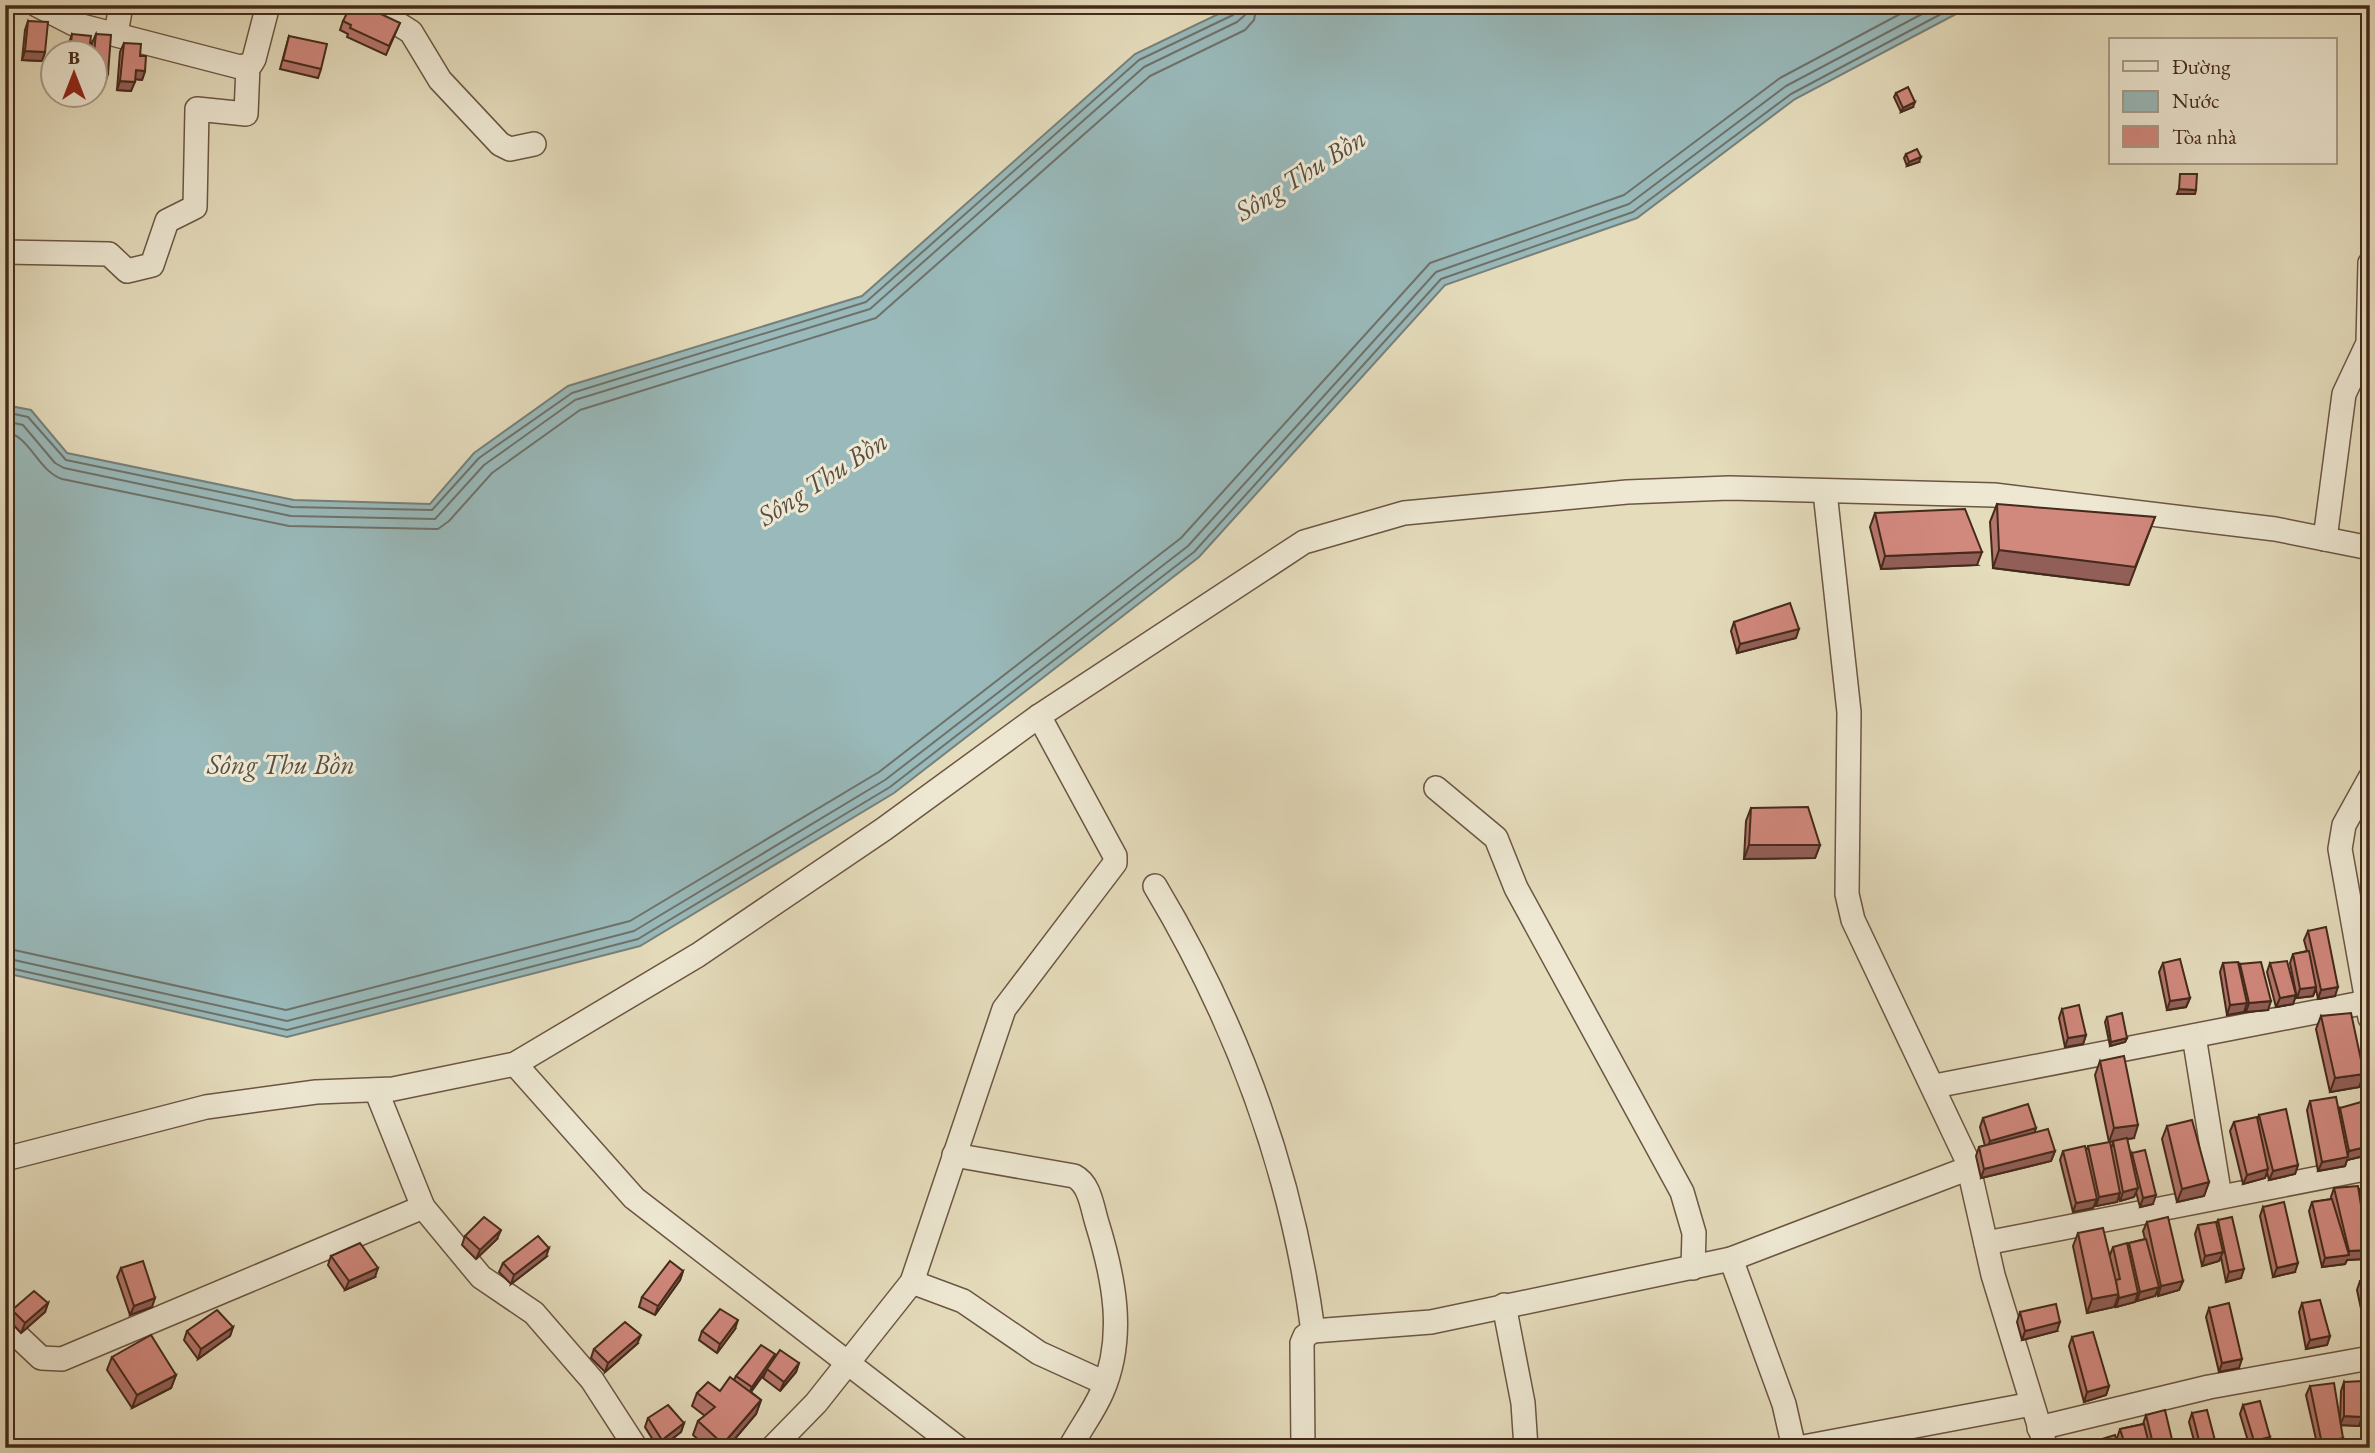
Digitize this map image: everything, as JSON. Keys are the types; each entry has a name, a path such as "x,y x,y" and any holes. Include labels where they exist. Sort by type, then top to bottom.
{"street":[{"path":"37,5 74,24 235,67 248,66"},
{"path":"116,34 121,5"},
{"path":"5,251 109,254 127,271 152,265 167,221 195,207 197,109 246,114 248,66 254,59 268,5"},
{"path":"368,5 411,32 440,80 500,144 510,149 534,144"},
{"path":"2325,539 2344,394 2368,343 2370,263"},
{"path":"5,1159 206,1107 316,1092 376,1090 515,1064 698,955 884,829 1039,716 1304,542 1404,513 1627,492 1729,488 1994,495 2275,529 2370,548"},
{"path":"1825,492 1849,712 1847,894 1853,920 1935,1086 1969,1168 1986,1243 2043,1438 2210,1387 2370,1358"},
{"path":"772,1448 816,1404 846,1362 912,1282 1004,1009 1115,863 1115,856 1039,716"},
{"path":"1935,1086 2194,1036 2368,1010 2340,849 2344,825 2370,778"},
{"path":"1436,788 1496,838 1516,888 1682,1192 1695,1233 1693,1268"},
{"path":"1155,886 1189,942 1213,992 1266,1121 1305,1276 1313,1331"},
{"path":"2194,1036 2220,1197"},
{"path":"515,1064 634,1198 958,1448"},
{"path":"376,1090 423,1207 481,1277 534,1313 592,1380 636,1448"},
{"path":"954,1155 1074,1177 1084,1183 1105,1249 1116,1306 1115,1349 1105,1383 1070,1448"},
{"path":"1306,1447 1302,1343 1305,1336 1313,1331 1431,1322 1731,1259 1969,1168"},
{"path":"1986,1243 2370,1168"},
{"path":"5,1324 41,1358 62,1359 423,1207"},
{"path":"1731,1259 1784,1404 1796,1448 2032,1404"},
{"path":"912,1282 963,1301 1039,1353 1105,1383"},
{"path":"1504,1305 1523,1403 1526,1448"}],"water":[{"name":"Sông Thu Bồn","path":"1237,5 1973,5 1795,99 1637,218 1445,285 1199,557 894,793 640,946 287,1037 5,973 5,405 31,410 67,453 294,500 430,504 474,453 568,386 862,296 1135,54"}],"building":[{"path":"364,6 400,23 389,46 350,28 351,25 343,21 350,7 361,13"},
{"path":"28,21 48,22 46,38 38,38 38,52 25,51"},
{"path":"72,34 91,36 91,38 72,38"},
{"path":"96,34 111,35 108,74 108,38 96,38"},
{"path":"289,36 327,44 321,69 283,60"},
{"path":"124,43 141,44 140,56 146,56 145,71 136,70 135,82 120,81"},
{"path":"1908,87 1915,102 1903,108 1896,93"},
{"path":"1917,149 1921,157 1909,162 1906,154"},
{"path":"2180,174 2197,174 2196,190 2179,189"},
{"path":"1997,504 2155,517 2135,567 1999,550"},
{"path":"1965,509 1982,552 1885,556 1875,513"},
{"path":"1790,603 1799,629 1740,644 1734,622"},
{"path":"1808,807 1820,845 1749,845 1751,808"},
{"path":"2326,927 2338,987 2321,990 2308,931"},
{"path":"2309,951 2316,987 2300,989 2293,954"},
{"path":"2180,959 2190,998 2170,1001 2163,963"},
{"path":"2287,961 2296,995 2280,998 2270,963"},
{"path":"2238,962 2247,1003 2230,1005 2223,963"},
{"path":"2261,962 2271,1001 2249,1003 2240,964"},
{"path":"2079,1005 2086,1035 2068,1038 2062,1009"},
{"path":"2122,1013 2127,1038 2111,1042 2107,1017"},
{"path":"2351,1013 2364,1074 2335,1078 2321,1016"},
{"path":"2124,1056 2138,1125 2114,1128 2100,1061"},
{"path":"2336,1097 2348,1157 2322,1162 2310,1101"},
{"path":"2361,1102 2370,1146 2349,1151 2340,1108"},
{"path":"2028,1104 2036,1128 1990,1141 1983,1118"},
{"path":"2286,1109 2298,1165 2273,1171 2259,1115"},
{"path":"2257,1117 2268,1169 2247,1175 2234,1122"},
{"path":"2192,1120 2209,1182 2182,1189 2167,1126"},
{"path":"2048,1129 2055,1151 1984,1169 1979,1147"},
{"path":"2127,1138 2138,1188 2123,1192 2113,1141"},
{"path":"2110,1142 2120,1193 2099,1197 2088,1146"},
{"path":"2085,1146 2097,1199 2076,1203 2063,1151"},
{"path":"2145,1150 2156,1195 2143,1198 2132,1153"},
{"path":"2358,1186 2368,1250 2349,1251 2334,1188"},
{"path":"2370,1188 2370,1243 2360,1189"},
{"path":"2332,1199 2349,1255 2325,1258 2312,1202"},
{"path":"2284,1202 2298,1263 2277,1268 2263,1207"},
{"path":"484,1217 501,1230 480,1250 465,1236"},
{"path":"2168,1217 2183,1281 2161,1286 2147,1222"},
{"path":"2232,1217 2244,1269 2229,1272 2218,1220"},
{"path":"2216,1222 2223,1252 2205,1256 2198,1225"},
{"path":"2103,1228 2119,1294 2092,1299 2078,1233"},
{"path":"538,1236 549,1248 514,1275 503,1263"},
{"path":"2146,1239 2159,1287 2140,1292 2129,1243"},
{"path":"360,1243 378,1268 349,1281 331,1256"},
{"path":"2127,1243 2138,1293 2119,1298 2116,1280 2120,1279 2113,1247"},
{"path":"143,1261 155,1298 134,1306 121,1268"},
{"path":"670,1261 683,1271 658,1306 642,1297"},
{"path":"2370,1279 2370,1326 2360,1281"},
{"path":"34,1291 48,1303 25,1323 12,1310"},
{"path":"2320,1300 2330,1336 2310,1340 2302,1303"},
{"path":"2229,1303 2242,1359 2222,1363 2209,1308"},
{"path":"2056,1304 2060,1322 2025,1331 2020,1312"},
{"path":"720,1309 738,1320 720,1344 702,1331"},
{"path":"217,1310 233,1327 201,1349 187,1331"},
{"path":"625,1322 641,1335 608,1363 594,1349"},
{"path":"2093,1332 2109,1386 2087,1392 2072,1337"},
{"path":"151,1335 176,1375 137,1395 112,1357"},
{"path":"761,1345 775,1354 752,1387 736,1376"},
{"path":"780,1350 799,1363 784,1382 767,1369"},
{"path":"730,1377 761,1400 723,1444 698,1421 715,1407 697,1393 708,1382 720,1391"},
{"path":"2363,1381 2362,1417 2344,1416 2344,1382"},
{"path":"2334,1383 2343,1438 2322,1444 2310,1386"},
{"path":"2260,1401 2270,1437 2254,1441 2243,1405"},
{"path":"668,1405 684,1423 662,1440 648,1418"},
{"path":"2165,1410 2174,1448 2154,1448 2146,1415"},
{"path":"2207,1410 2217,1448 2201,1448 2192,1413"},
{"path":"2144,1424 2150,1448 2126,1448 2120,1429"},
{"path":"2115,1435 2119,1448 2101,1448 2099,1440"}]}
